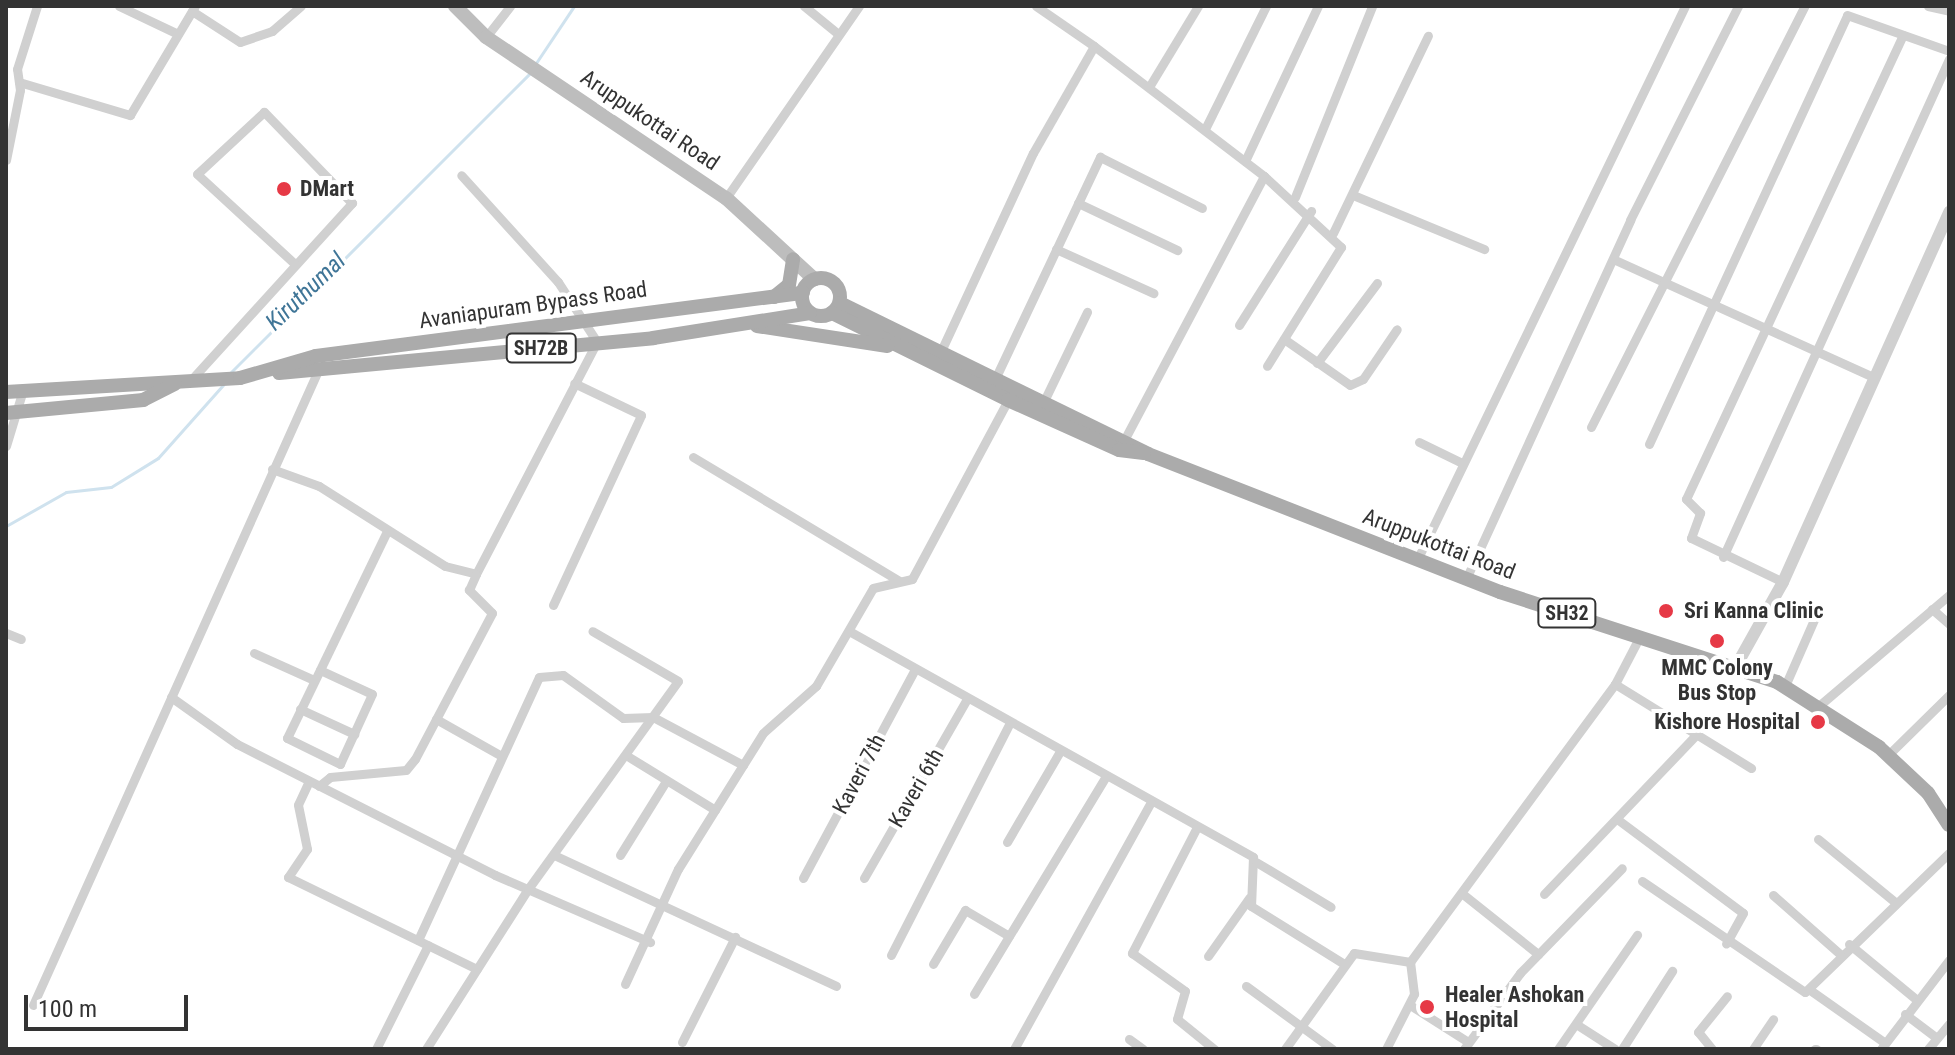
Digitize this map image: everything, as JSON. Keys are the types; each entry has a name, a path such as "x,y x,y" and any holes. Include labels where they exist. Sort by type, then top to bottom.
{"main road":[{"name":"Aruppukottai Road","path":"455,6 486,37 726,198 814,279"},
{"path":"774,297 789,285 793,259"},
{"path":"810,313 803,293 814,279"},
{"name":"SH32","path":"810,313 836,308 836,285 814,279"},
{"name":"Avaniapuram Bypass Road","path":"6,392 22,393 140,380 182,384 209,382 271,373 316,356 582,319 803,293"},
{"name":"Aruppukottai Road","path":"836,308 941,351 1125,439 1148,454 1466,579 1785,686 1821,704 1887,756 1928,793 1949,825"},
{"name":"Aruppukottai Road","path":"836,308 903,348 1008,400 1119,450 1148,454"},
{"name":"Avaniapuram Bypass Road","path":"271,373 316,375 810,313"},
{"path":"743,323 903,348"},
{"name":"Avaniapuram Bypass Road","path":"12,414 143,400 182,384"}],"street":[{"path":"6,160 18,78 37,6"},
{"path":"119,6 178,34"},
{"path":"6,76 130,115 193,8 240,42 272,31 301,6"},
{"path":"486,37 510,6"},
{"path":"804,6 837,33"},
{"path":"1036,6 1295,197 1333,233 1339,253 1267,366"},
{"path":"1149,87 1198,6"},
{"path":"1205,129 1266,6"},
{"path":"1245,161 1318,6"},
{"path":"1295,197 1372,6"},
{"path":"1417,560 1685,6"},
{"path":"1466,579 1613,259 1738,6"},
{"path":"1591,427 1805,6"},
{"path":"1928,6 1949,11"},
{"path":"726,198 853,8"},
{"path":"1649,444 1847,15 1949,51"},
{"path":"1783,582 1723,557 1691,538 1700,513 1686,499 1903,35"},
{"path":"1333,233 1428,36"},
{"path":"941,351 1033,153 1094,46"},
{"path":"1723,557 1949,59"},
{"path":"182,384 295,264 352,203 264,112 197,174 295,264"},
{"path":"995,379 1100,157 1202,208"},
{"path":"319,786 330,777 406,770 492,613 469,590 476,574 597,342 582,319 461,175"},
{"path":"1125,439 1264,176"},
{"path":"1353,195 1484,249"},
{"path":"1078,203 1177,250"},
{"path":"1239,325 1311,211"},
{"path":"1735,668 1783,582 1871,376 1945,235 1949,212"},
{"path":"1056,249 1153,293"},
{"path":"1613,259 1871,376"},
{"path":"1317,363 1377,283"},
{"path":"1044,401 1087,312"},
{"path":"1284,339 1317,363 1355,384 1397,329"},
{"path":"33,1005 316,375"},
{"path":"553,605 641,415 574,383"},
{"path":"6,446 12,414 22,393"},
{"path":"625,984 650,942 664,905 715,810 743,765 775,718 816,686 873,588 912,579 930,554 1008,400"},
{"path":"1419,442 1462,463"},
{"path":"693,457 899,581"},
{"path":"272,469 319,486 386,533 445,566 476,574"},
{"path":"320,670 372,694 340,764 292,744 287,738 386,533"},
{"path":"1821,704 1949,595"},
{"path":"1785,686 1819,608"},
{"path":"1932,609 1949,624"},
{"path":"426,1049 528,889 629,757 678,681 592,631"},
{"path":"849,631 1059,753 1197,827 1331,907"},
{"path":"6,633 21,639"},
{"path":"1386,1049 1410,1005 1410,962 1464,895 1615,684 1640,636"},
{"path":"254,653 314,680"},
{"name":"Kaveri 7th","path":"803,878 915,669"},
{"path":"376,1049 423,943 453,854 539,677 563,675 623,718 653,717 743,765"},
{"path":"1615,684 1751,768"},
{"path":"1887,756 1949,695"},
{"path":"171,697 237,744 309,781 453,854 650,942"},
{"name":"Kaveri 6th","path":"864,878 967,699"},
{"path":"300,709 354,734"},
{"path":"436,719 500,755"},
{"path":"891,955 1009,724"},
{"path":"1544,894 1695,736"},
{"path":"1007,842 1059,753"},
{"path":"629,757 715,810"},
{"path":"974,994 1105,778"},
{"path":"309,781 298,805 307,849 288,877 477,969"},
{"path":"620,855 666,781"},
{"path":"1014,1049 1151,802"},
{"path":"1617,819 1743,913 1732,948"},
{"path":"1197,827 1132,953 1185,991 1177,1019 1214,1049"},
{"path":"1818,839 1895,902"},
{"path":"1810,990 1849,944 1949,853"},
{"path":"554,855 836,986"},
{"path":"1208,956 1249,898 1256,862"},
{"path":"1410,1005 1466,1045 1538,954 1622,868"},
{"path":"1642,881 1732,948 1795,989 1810,990 1883,1046 1949,960"},
{"path":"1464,895 1538,954"},
{"path":"1773,895 1840,954"},
{"path":"1249,898 1254,909 1344,964"},
{"path":"933,964 965,910 1009,936"},
{"path":"1558,1049 1637,935"},
{"path":"682,1042 735,937"},
{"path":"1849,944 1917,1000"},
{"path":"1285,1049 1344,964 1362,949 1410,962"},
{"path":"1622,1049 1672,971"},
{"path":"1246,986 1299,1028 1332,1049"},
{"path":"1712,1049 1698,1032 1727,996"},
{"path":"1905,1014 1937,1038"},
{"path":"1753,1049 1773,1019"},
{"path":"1576,1024 1615,1049"},
{"path":"1928,1049 1949,1024"},
{"path":"1129,1039 1143,1049"}],"waterway":[{"name":"Kiruthumal","path":"536,63 574,6"},
{"name":"Kiruthumal","path":"228,375 530,73"},
{"name":"Kiruthumal","path":"6,526 66,492 111,487 158,458 223,385"}],"place":[{"name":"DMart","path":"284,189"},
{"name":"Sri Kanna Clinic","path":"1666,611"},
{"name":"MMC Colony Bus Stop","path":"1717,641"},
{"name":"Kishore Hospital","path":"1818,722"},
{"name":"Healer Ashokan Hospital","path":"1427,1007"}]}
